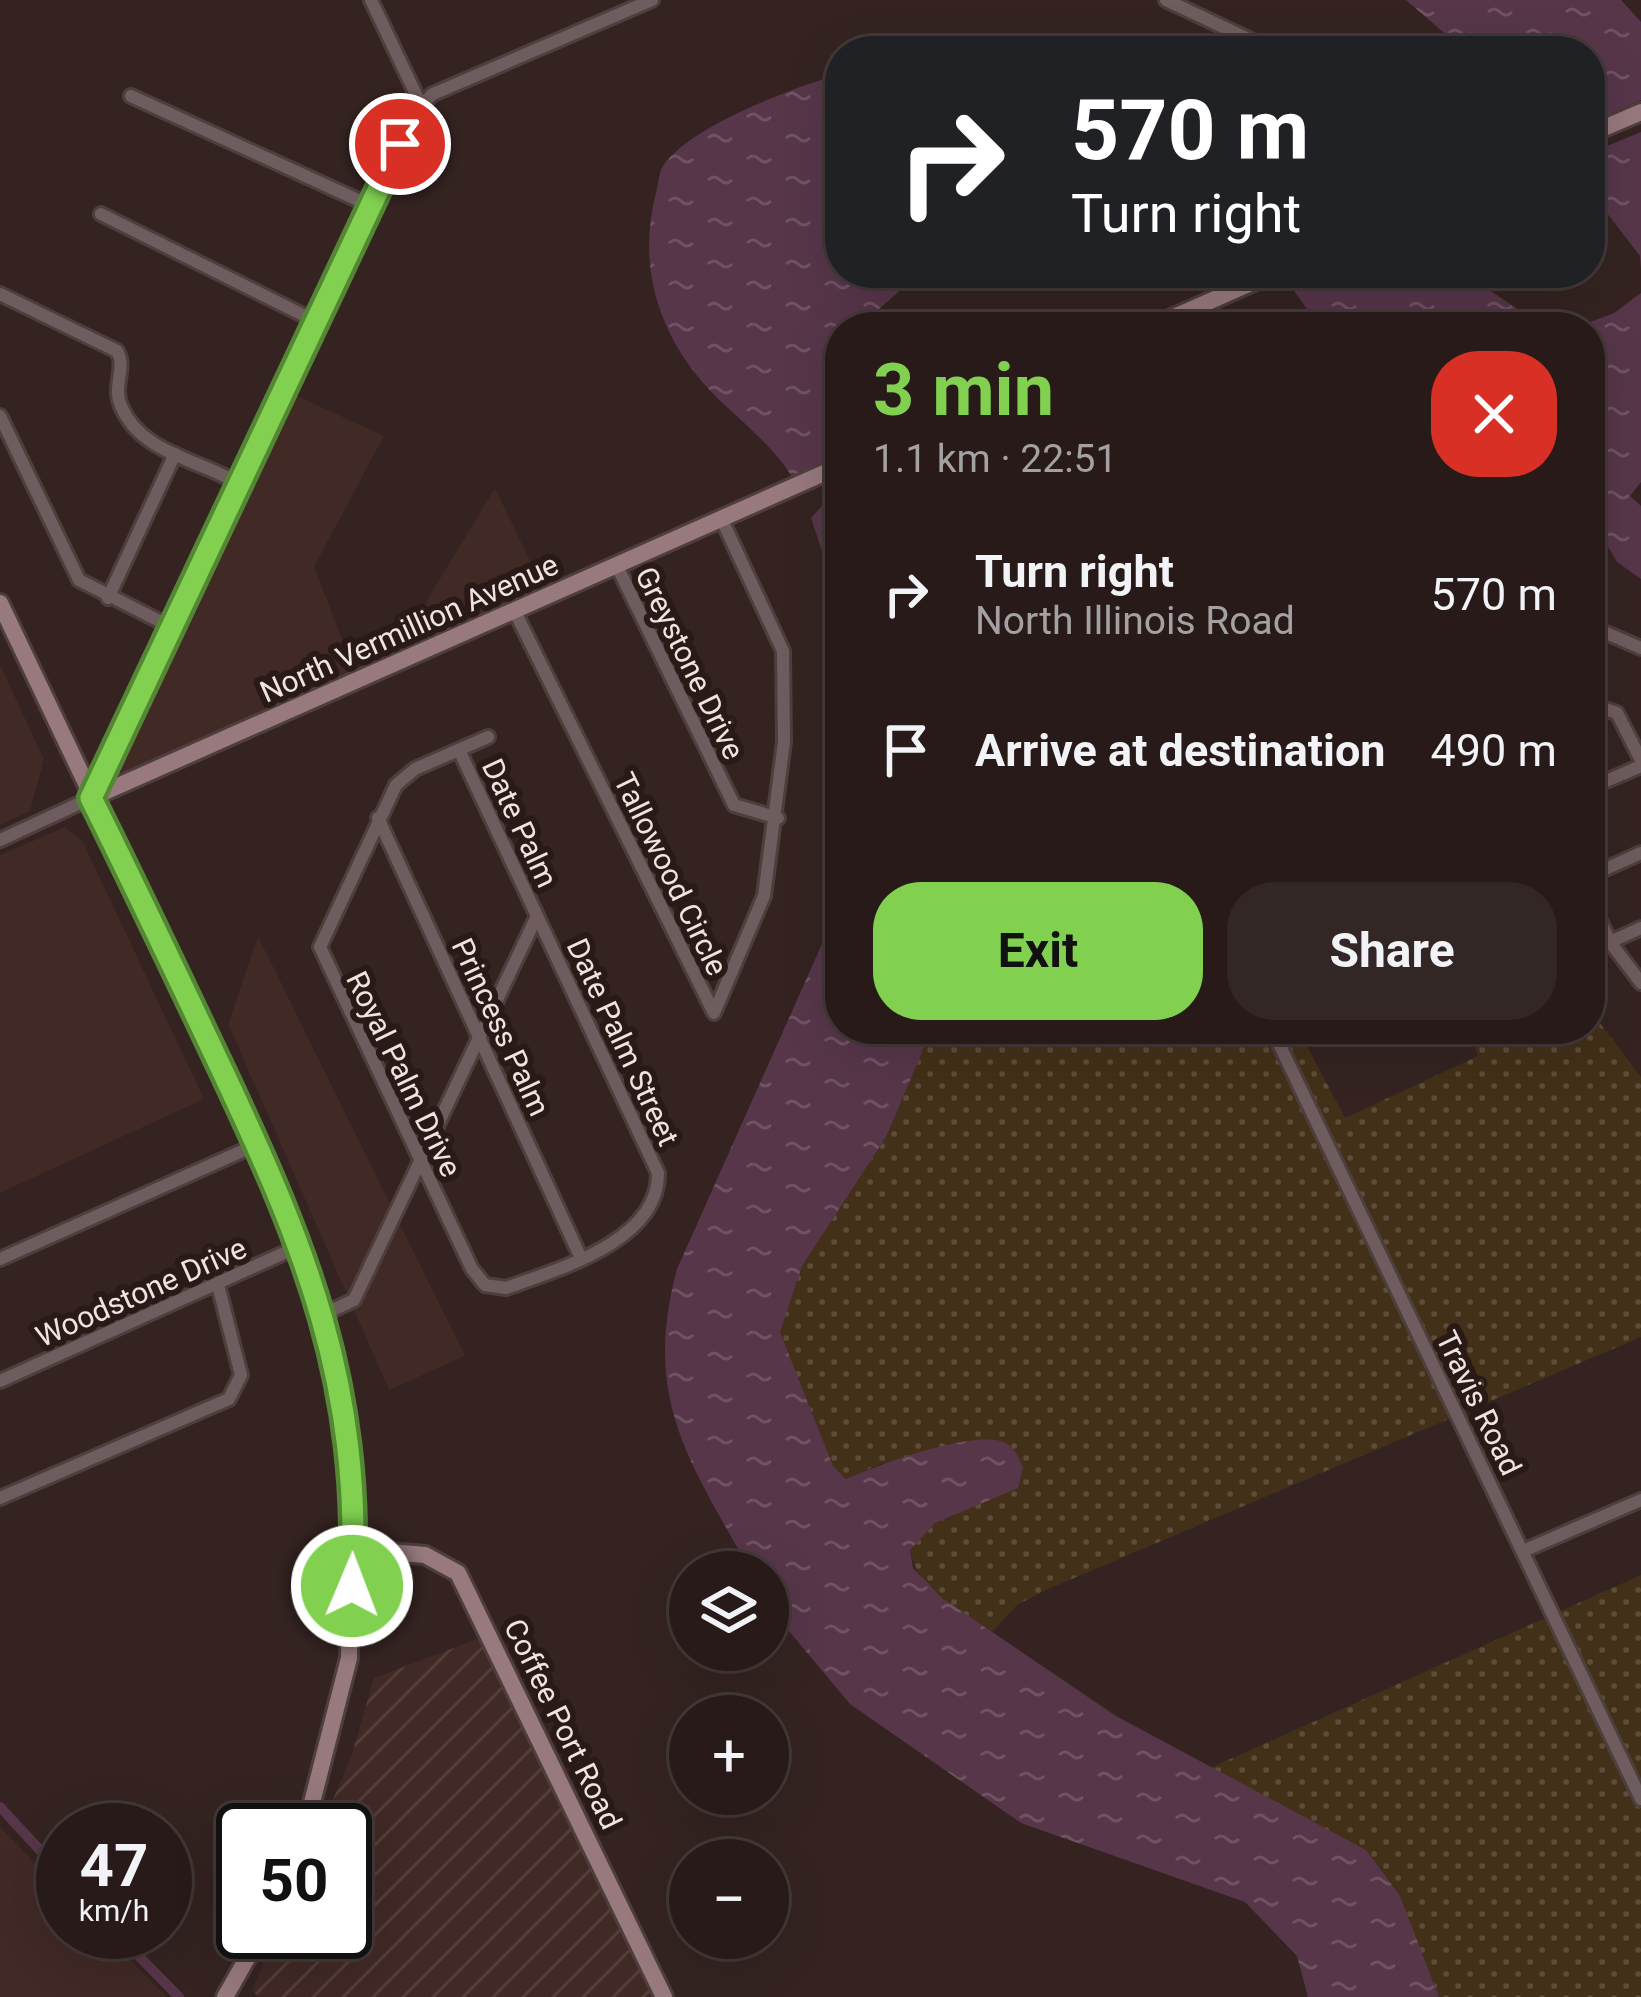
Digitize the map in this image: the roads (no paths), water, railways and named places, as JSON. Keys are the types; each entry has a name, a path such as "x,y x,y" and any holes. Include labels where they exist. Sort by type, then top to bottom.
{"street":[{"path":"371,0 421,105"},
{"path":"91,798 421,105 433,94 652,0"},
{"path":"1166,0 1242,36"},
{"path":"131,96 373,207"},
{"path":"1605,128 1641,112"},
{"path":"101,214 317,322"},
{"path":"1185,312 1240,288"},
{"path":"0,294 117,350 123,363 116,392 126,419 142,437 239,484"},
{"path":"0,416 79,580 169,626"},
{"path":"108,598 175,454"},
{"name":"North Vermillion Avenue","path":"0,840 825,473"},
{"name":"Tallowood Circle","path":"516,614 713,1013 764,896 778,818 784,742 783,651 722,520"},
{"name":"Greystone Drive","path":"616,564 734,805 778,818"},
{"path":"0,603 258,1144 302,1245 324,1314 348,1441 354,1549 349,1658 312,1803"},
{"path":"1605,632 1641,648"},
{"path":"1605,709 1617,713 1641,763 1605,781"},
{"name":"Royal Palm Drive","path":"488,737 416,769 396,785 320,947 472,1269 485,1285 506,1288 633,1230 658,1190"},
{"name":"Date Palm","path":"459,750 537,916"},
{"name":"Princess Palm","path":"378,818 580,1256"},
{"path":"1605,870 1641,854"},
{"path":"324,1314 354,1300 537,916"},
{"name":"Date Palm Street","path":"537,916 658,1173 658,1190"},
{"path":"1610,942 1641,928"},
{"path":"1605,931 1641,983"},
{"name":"Travis Road","path":"1279,1044 1641,1799"},
{"path":"0,1259 258,1144"},
{"name":"Woodstone Drive","path":"0,1382 302,1245"},
{"path":"0,1498 236,1393 241,1375 218,1285"},
{"path":"1523,1552 1641,1500"},
{"name":"Coffee Port Road","path":"354,1549 425,1555 458,1573 664,1997"},
{"path":"225,1997 247,1959"}],"water":[{"path":"1406,0 1621,0 1641,22 1641,100 1605,116 1605,36 1448,36"},
{"path":"825,79 825,288 903,288 875,312 825,312 825,464 794,480 681,353 660,310 649,241 662,169 677,151 719,123"},
{"path":"1641,132 1641,269 1640,256 1605,210 1605,147"},
{"path":"1292,288 1486,288 1522,312 1309,312"},
{"path":"1641,293 1641,482 1630,496 1641,506 1641,579 1617,562 1605,542 1605,316"},
{"path":"825,503 825,560 811,518"},
{"path":"825,933 825,1044 926,1044 886,1137 802,1266 780,1332 833,1466 846,1479 951,1444 992,1440 1009,1445 1023,1467 1018,1488 935,1523 910,1550 913,1568 942,1598 1116,1716 1366,1850 1400,1896 1439,1997 1308,1997 1297,1956 1245,1902 1021,1823 850,1704 789,1631 789,1551 739,1551 691,1461 669,1393 665,1356 677,1269"}],"waterway":[{"path":"0,1807 36,1846"},
{"path":"142,1959 179,1997"}]}
